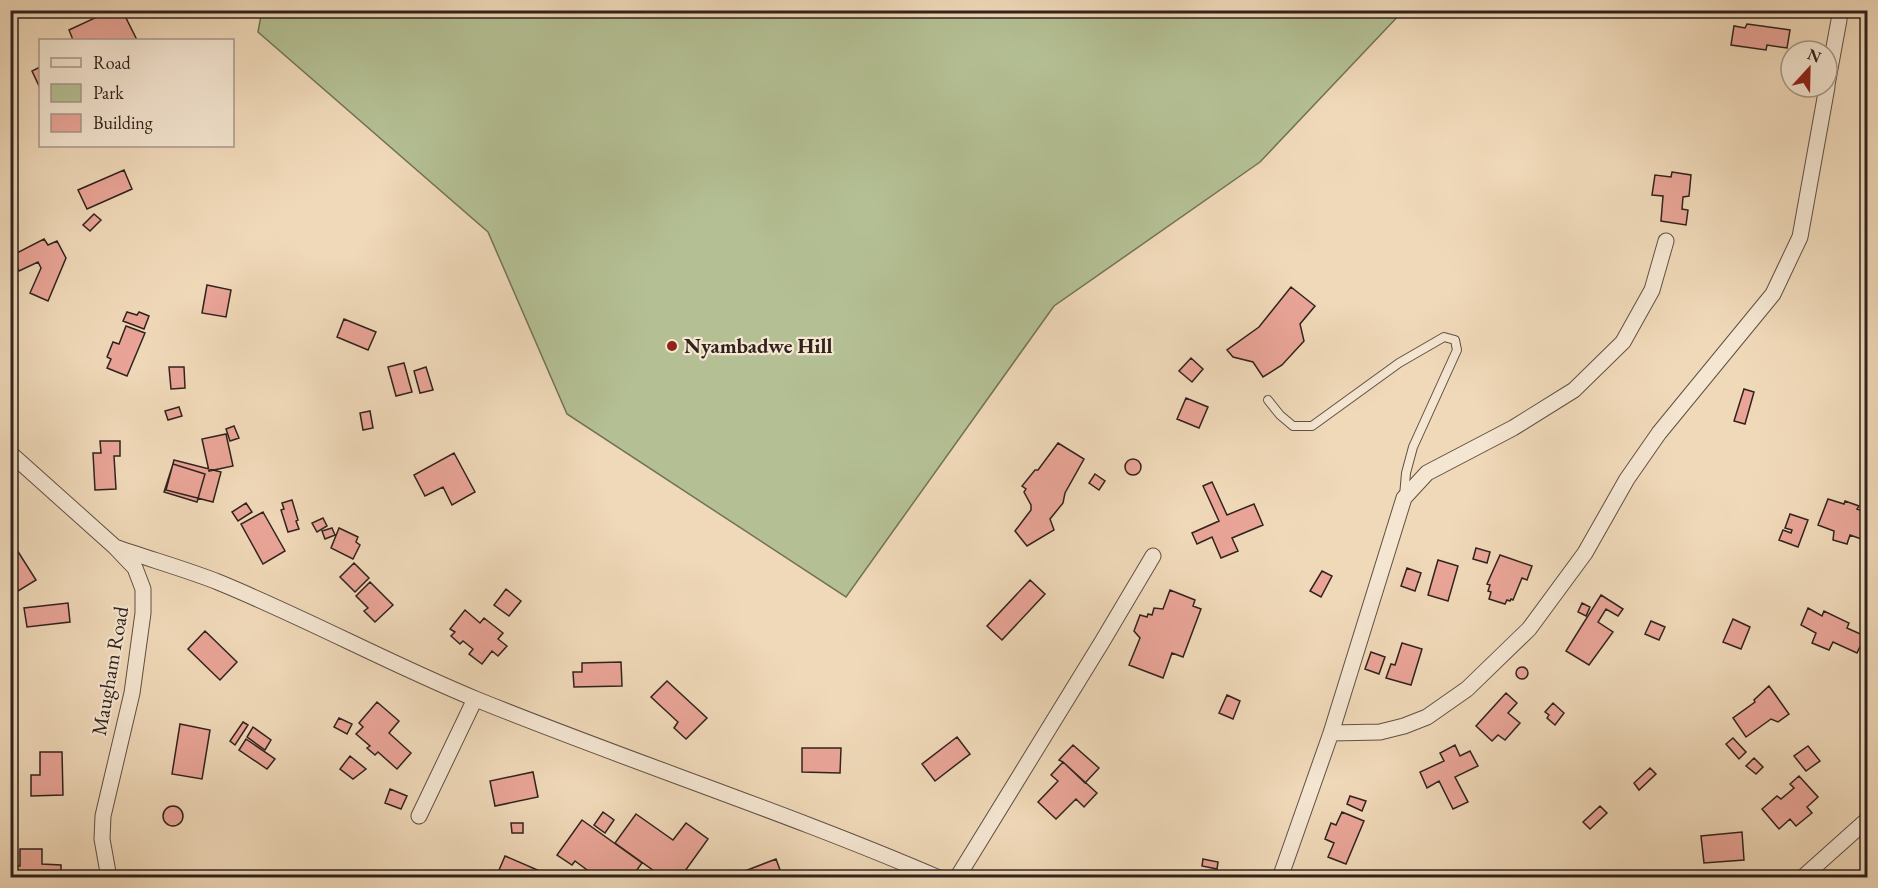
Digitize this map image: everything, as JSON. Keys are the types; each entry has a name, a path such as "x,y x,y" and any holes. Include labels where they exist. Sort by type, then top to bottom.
{"street":[{"path":"1836,39 1839,10"},
{"path":"1331,733 1380,732 1427,717 1467,689 1529,629 1585,553 1627,480 1659,433 1773,294 1800,237 1825,99"},
{"path":"1280,878 1331,733 1404,498 1427,473 1513,428 1574,390 1623,342 1652,290 1666,241"},
{"name":"Maugham Road","path":"10,453 115,547 135,568 142,589 143,613 132,693 103,816 102,839 109,878"},
{"path":"115,547 218,582 476,699 583,741 792,817 939,878"},
{"path":"957,878 1153,556"},
{"path":"419,816 476,699"},
{"path":"1802,878 1868,819"}],"lane":[{"path":"1268,400 1280,416 1293,426 1312,426 1399,363 1443,337 1455,340 1457,350 1413,447 1406,473 1404,498"}],"green space":[{"path":"262,10 1403,11 1260,162 1054,306 846,597 567,414 488,232 258,32"}],"building":[{"path":"122,10 136,39 73,39 69,30 95,18 92,12"},
{"path":"1747,24 1790,30 1788,39 1779,39 1779,47 1767,45 1766,50 1731,45 1734,26 1745,28"},
{"path":"39,68 39,86 32,71"},
{"path":"124,170 132,189 87,209 78,190"},
{"path":"1672,172 1691,175 1689,196 1683,197 1682,209 1688,210 1686,225 1661,221 1663,196 1652,195 1655,175 1671,177"},
{"path":"94,214 101,220 90,231 83,225"},
{"path":"44,239 48,245 57,241 66,258 48,301 30,293 41,268 38,262 19,271 11,256"},
{"path":"207,285 231,290 226,317 202,313"},
{"path":"1291,287 1315,306 1300,324 1304,341 1282,365 1263,377 1253,362 1233,357 1227,350 1259,327"},
{"path":"127,312 137,315 139,312 149,316 144,329 123,321"},
{"path":"344,319 376,332 368,350 337,337"},
{"path":"126,326 145,333 127,376 107,368 111,359 107,357 113,342 119,344"},
{"path":"10,344 17,345 13,380 10,380"},
{"path":"1191,358 1203,369 1192,382 1179,371"},
{"path":"404,363 412,392 396,396 388,367"},
{"path":"169,367 184,367 185,388 171,389"},
{"path":"426,367 433,390 420,393 414,371"},
{"path":"1744,389 1754,392 1745,424 1734,421"},
{"path":"1186,398 1208,407 1199,428 1177,419"},
{"path":"179,407 182,416 168,420 165,411"},
{"path":"370,411 373,428 363,430 360,413"},
{"path":"234,426 239,438 230,441 226,429"},
{"path":"226,434 233,466 209,471 202,439"},
{"path":"100,441 120,441 120,456 114,456 116,489 95,490 93,453 101,453"},
{"path":"1058,443 1084,459 1065,493 1063,503 1050,519 1054,530 1027,546 1015,531 1031,510 1031,505 1024,492 1026,489 1022,486 1035,470 1038,470"},
{"path":"454,453 475,492 452,505 443,487 425,496 414,475"},
{"path":"1130,459 1136,459 1141,467 1139,473 1130,475 1125,470 1125,464"},
{"path":"174,460 221,472 213,502 166,490"},
{"path":"173,464 205,474 197,502 164,492"},
{"path":"1095,474 1105,481 1099,490 1089,483"},
{"path":"1212,482 1227,515 1254,504 1263,525 1232,538 1238,551 1221,558 1212,537 1197,544 1192,533 1219,521 1203,486"},
{"path":"1828,499 1844,504 1845,501 1859,506 1857,509 1868,513 1868,551 1864,549 1867,541 1850,535 1847,544 1833,540 1834,531 1818,525"},
{"path":"292,500 299,529 288,532 281,510 284,509 282,503"},
{"path":"246,503 252,512 238,521 232,512"},
{"path":"263,512 285,551 263,564 241,524"},
{"path":"1790,514 1808,520 1798,547 1779,540 1783,530 1791,533 1792,530 1785,528"},
{"path":"323,518 327,526 317,532 312,523"},
{"path":"332,528 335,535 325,539 322,531"},
{"path":"339,528 358,537 356,542 360,545 353,559 331,548"},
{"path":"10,539 36,580 10,596"},
{"path":"1476,548 1490,552 1487,563 1473,559"},
{"path":"1500,555 1532,566 1527,580 1522,578 1513,600 1507,600 1505,604 1489,599 1491,592 1488,591 1490,585 1487,584"},
{"path":"1438,560 1458,566 1448,601 1428,595"},
{"path":"354,563 369,578 355,592 340,577"},
{"path":"1407,568 1421,573 1415,591 1401,586"},
{"path":"1322,571 1332,576 1321,597 1310,591"},
{"path":"1030,580 1045,594 1002,640 987,626"},
{"path":"370,582 393,605 375,622 364,611 368,608 356,596"},
{"path":"506,589 521,601 509,616 494,605"},
{"path":"1170,590 1195,600 1193,606 1201,609 1183,657 1172,653 1163,678 1129,665 1140,638 1134,631 1140,615 1147,617 1148,614 1152,615 1154,608 1163,609"},
{"path":"1601,595 1623,609 1618,616 1606,609 1598,622 1613,632 1589,665 1566,651"},
{"path":"68,603 70,622 27,627 24,608"},
{"path":"1582,603 1590,607 1586,616 1578,612"},
{"path":"1808,608 1822,616 1824,611 1849,623 1847,628 1865,636 1857,653 1833,642 1829,650 1812,643 1816,633 1801,625"},
{"path":"465,610 480,623 484,618 503,633 498,639 507,646 498,656 492,651 482,664 469,654 473,649 463,641 460,644 451,636 455,632 450,629"},
{"path":"1733,619 1750,627 1741,649 1723,642"},
{"path":"1651,621 1665,627 1659,640 1645,634"},
{"path":"205,631 237,662 220,680 188,649"},
{"path":"1402,643 1422,649 1411,685 1386,678 1391,664 1395,665"},
{"path":"1371,652 1385,657 1379,674 1365,669"},
{"path":"621,662 622,686 574,687 573,672 582,672 582,663"},
{"path":"1524,667 1528,673 1524,679 1520,679 1516,671"},
{"path":"667,681 707,718 686,739 674,728 678,722 651,697"},
{"path":"1769,686 1789,714 1778,722 1771,719 1746,737 1733,718 1755,702 1754,700"},
{"path":"1506,693 1517,703 1508,713 1520,723 1505,740 1498,735 1492,741 1476,726"},
{"path":"1227,695 1240,701 1233,719 1219,713"},
{"path":"377,702 399,721 389,733 411,753 397,769 378,752 375,755 367,748 370,746 356,734 363,727 359,723"},
{"path":"1553,703 1564,713 1555,725 1547,718 1549,715 1545,712"},
{"path":"339,718 352,724 347,734 334,727"},
{"path":"243,722 248,725 235,745 230,741"},
{"path":"180,724 210,730 202,779 172,774"},
{"path":"253,727 271,740 265,750 247,737"},
{"path":"957,737 970,754 935,781 922,764"},
{"path":"1733,738 1746,752 1739,759 1726,744"},
{"path":"246,739 275,759 267,769 239,750"},
{"path":"1073,745 1099,768 1085,783 1059,760"},
{"path":"1455,745 1460,756 1470,751 1478,766 1455,777 1468,802 1453,809 1439,781 1427,788 1420,772 1444,761 1440,753"},
{"path":"1808,746 1820,761 1806,771 1794,756"},
{"path":"802,748 841,748 840,773 802,772"},
{"path":"40,752 62,752 63,795 31,796 31,775 40,775"},
{"path":"350,756 366,769 353,779 340,769"},
{"path":"1754,758 1763,767 1756,774 1746,766"},
{"path":"1063,762 1097,793 1084,807 1076,799 1056,819 1038,802 1058,781 1051,775"},
{"path":"1650,768 1656,774 1639,790 1634,783"},
{"path":"533,772 538,797 495,806 490,781"},
{"path":"1799,776 1818,797 1807,807 1812,813 1796,826 1790,819 1779,829 1762,809 1777,796 1781,799 1794,788 1790,784"},
{"path":"390,789 407,796 401,809 385,803"},
{"path":"1350,796 1366,801 1362,811 1347,804"},
{"path":"173,806 180,809 183,816 180,823 173,826 166,823 163,816 166,809"},
{"path":"1600,806 1607,813 1590,829 1583,822"},
{"path":"603,812 614,820 605,833 594,825"},
{"path":"1342,812 1364,821 1346,864 1328,857 1334,843 1325,839 1331,823 1336,825"},
{"path":"636,814 673,840 686,823 708,839 680,878 664,878 615,843"},
{"path":"582,820 642,863 631,878 598,878 575,861 572,865 557,855"},
{"path":"511,823 523,823 523,833 512,833"},
{"path":"1742,832 1744,860 1704,863 1701,836"},
{"path":"20,849 42,849 42,864 61,865 61,878 10,878 10,866 20,866"},
{"path":"505,856 556,878 517,878 499,870"},
{"path":"776,859 783,878 733,878 732,876"},
{"path":"1203,859 1218,862 1217,869 1202,866"},
{"path":"1212,872 1232,876 1232,878 1211,878"},
{"path":"1039,873 1070,878 1038,878"}],"place":[{"name":"Nyambadwe Hill","path":"672,346"}]}
